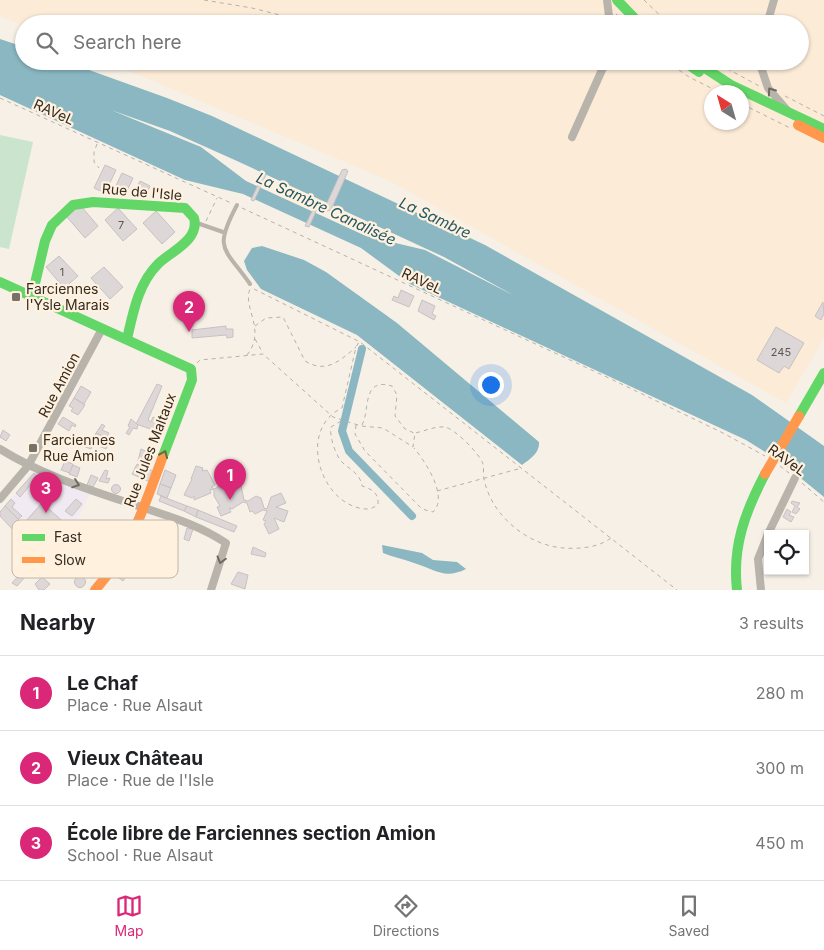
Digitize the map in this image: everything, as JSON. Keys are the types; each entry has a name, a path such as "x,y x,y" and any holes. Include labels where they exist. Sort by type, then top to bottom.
{"street":[{"path":"607,0 609,15"},
{"path":"617,0 631,15"},
{"path":"626,0 640,15"},
{"path":"770,15 774,0"},
{"path":"572,137 601,70"},
{"path":"698,70 722,85"},
{"path":"708,70 731,85 824,129"},
{"path":"762,70 770,91 792,115"},
{"path":"749,100 824,138"},
{"name":"Rue de l'Isle","path":"32,296 45,241 52,225 73,205 93,202 172,206 185,208 192,213 200,224"},
{"path":"127,339 140,289 156,266 184,242 200,224"},
{"path":"0,282 191,368"},
{"name":"Rue Amion","path":"0,499 28,466 102,329"},
{"name":"Rue Jules Maltaux","path":"138,520 192,380 191,368"},
{"path":"737,590 734,573 736,541 748,508 764,474 824,373"},
{"path":"0,449 28,466 142,508 184,520 226,543 211,590"},
{"path":"770,530 795,478"},
{"path":"761,590 758,559 764,544"},
{"name":"Rue Jules Maltaux","path":"95,590 106,578"}],"lane":[{"path":"237,205 223,232 229,259 238,267 250,284"},
{"path":"200,224 223,232"}],"path":[{"path":"204,0 280,15"},
{"path":"644,0 660,15"},
{"path":"730,70 770,91"},
{"path":"784,96 824,116"},
{"name":"RAVeL","path":"0,98 237,205 611,379 723,433 769,458"},
{"path":"749,108 792,129"},
{"path":"98,143 94,152 94,162 99,168"},
{"path":"200,224 218,197"},
{"path":"247,355 255,338 255,326 248,296 252,288 360,342 676,590"},
{"path":"255,326 266,318 283,317 304,361 314,365 337,364 360,342"},
{"path":"255,338 264,354 330,415 341,420 356,424 361,426 383,428 413,447 425,460 437,492 437,508 433,512 426,512 365,451 354,434 356,424"},
{"path":"341,420 331,427 332,438 340,460 359,477 362,486 372,489 377,496 378,505 370,509 358,508 333,492 325,478 317,446 322,424 330,415 342,408 356,347"},
{"path":"191,368 200,360 264,354"},
{"path":"361,426 367,412 368,394 375,386 392,386 397,395 395,416 405,429 415,433 437,427 452,429 459,434 483,463 484,480 496,506 507,520 530,539 543,544 570,548 592,546 612,538"},
{"path":"413,447 415,433"},
{"name":"RAVeL","path":"779,465 824,502"},
{"path":"437,492 484,480 519,468"}],"shaded area":[{"path":"0,0 824,0 824,338 786,403 390,181 127,70 809,70 809,15 15,15 15,22 0,16"},
{"path":"33,472 91,492 77,520 19,520 5,506"}],"green space":[{"path":"0,135 33,142 9,249 0,247"}],"water":[{"path":"0,39 15,44 15,70 89,70 167,98 212,116 485,245 752,395 824,446 824,497 781,462 746,440 410,284 361,248 243,194 185,180 0,95","holes":["111,110 170,131 444,257 513,295 425,250 366,236 246,181 201,147"]},
{"path":"262,246 304,260 326,272 397,323 539,442 536,453 522,465 357,335 261,289 247,270 244,261 252,248"},
{"path":"382,545 422,553 433,560 457,562 466,569 452,574 445,574 383,553"}],"building":[{"path":"105,165 116,170 105,193 94,188"},
{"path":"346,169 348,171 331,210 327,211 325,207 342,170"},
{"path":"122,173 133,178 125,195 114,190"},
{"path":"263,174 266,175 254,201 251,200"},
{"path":"140,181 150,186 145,198 134,193"},
{"path":"318,199 321,200 309,227 305,226"},
{"path":"80,205 98,226 85,238 67,217"},
{"path":"118,208 137,229 123,241 105,220"},
{"path":"156,211 175,232 162,244 143,223"},
{"path":"59,256 78,276 64,288 46,267"},
{"path":"104,267 123,287 110,299 91,278"},
{"path":"401,290 414,296 409,307 392,300 394,296 398,298"},
{"path":"422,300 435,306 432,314 436,316 434,320 418,311"},
{"path":"823,302 824,314 821,320 815,316"},
{"path":"226,326 226,329 233,329 233,337 227,338 226,335 192,338 192,330"},
{"path":"776,327 804,343 789,369 784,366 779,373 757,360"},
{"path":"157,384 162,386 148,420 151,422 153,417 157,419 153,430 136,424"},
{"path":"81,386 91,392 84,404 74,398"},
{"path":"74,398 85,405 78,415 71,411 73,408 69,406"},
{"path":"63,417 76,425 75,427 72,425 69,431 58,424"},
{"path":"131,419 138,425 137,429 133,428 129,435 126,433 130,427 128,426"},
{"path":"102,424 105,426 102,430 109,433 106,438 96,433"},
{"path":"3,430 10,435 6,441 0,437"},
{"path":"96,433 110,440 106,449 92,443"},
{"path":"82,439 93,443 91,449 80,445"},
{"path":"141,449 154,455 148,466 138,461"},
{"path":"65,461 73,464 70,473 61,470"},
{"path":"137,464 153,471 150,482 132,474"},
{"path":"73,465 80,468 77,477 69,474"},
{"path":"196,466 203,468 202,471 207,470 215,485 211,487 215,489 226,481 229,488 232,487 234,490 241,486 244,500 248,501 256,496 261,498 264,508 267,509 271,497 281,493 286,503 276,507 288,511 284,522 274,518 279,529 269,534 264,524 266,521 263,520 267,511 263,510 255,514 252,511 250,512 247,503 243,502 232,509 229,508 231,512 221,516 217,507 220,506 214,496 214,490 210,489 211,493 194,500 194,496 192,498 184,495"},
{"path":"105,470 108,471 106,479 110,478 108,483 99,481"},
{"path":"165,470 176,475 171,488 160,484"},
{"path":"34,473 38,476 20,497 16,493"},
{"path":"91,475 98,478 93,487 87,485"},
{"path":"116,484 121,489 116,494 111,489"},
{"path":"160,484 171,488 167,498 157,494"},
{"path":"161,496 187,506 184,511 159,501"},
{"path":"11,499 15,503 12,507 22,516 18,519 5,506"},
{"path":"76,499 82,504 72,516 65,511"},
{"path":"792,501 800,503 797,507 800,509 796,514 792,512 795,506 791,503"},
{"path":"42,503 61,520 27,520"},
{"path":"5,506 19,520 12,520 12,529 0,516 0,512"},
{"path":"187,506 198,510 196,517 184,511"},
{"path":"787,509 791,512 789,515 794,517 791,522 783,517"},
{"path":"198,510 237,526 234,532 196,517"},
{"path":"187,528 193,529 189,541 184,539"},
{"path":"253,547 266,553 265,557 251,554"},
{"path":"238,572 248,575 245,589 231,584"},
{"path":"16,578 24,578 17,586 12,583"},
{"path":"43,578 50,584 44,590 39,590 35,584"},
{"path":"76,578 84,578 84,586 80,588 74,582"}],"waterway":[{"path":"362,349 342,431 349,451 412,516"}],"traffic: fast":[{"path":"617,0 631,15"},
{"path":"708,70 731,85 824,129"},
{"path":"32,296 45,241 52,225 73,205 93,202 185,208 194,218 195,226 193,233 183,245 158,264 146,280 137,299 127,339"},
{"path":"0,282 191,369 192,380 163,456"},
{"path":"799,416 824,373"},
{"path":"737,590 736,559 738,544 751,502 765,474"}],"traffic: slow":[{"path":"798,125 824,138"},
{"path":"765,474 799,416"},
{"path":"139,520 163,456"},
{"path":"95,590 105,578"}],"place":[{"name":"Farciennes l'Ysle Marais","path":"16,297"},
{"name":"Vieux Château","path":"189,332"},
{"name":"Farciennes Rue Amion","path":"33,448"},
{"name":"Le Chaf","path":"230,500"},
{"name":"École libre de Farciennes section Amion","path":"46,513"}],"water label":[{"name":"La Sambre Canalisée","path":"326,209"},
{"name":"La Sambre","path":"435,218"}]}
